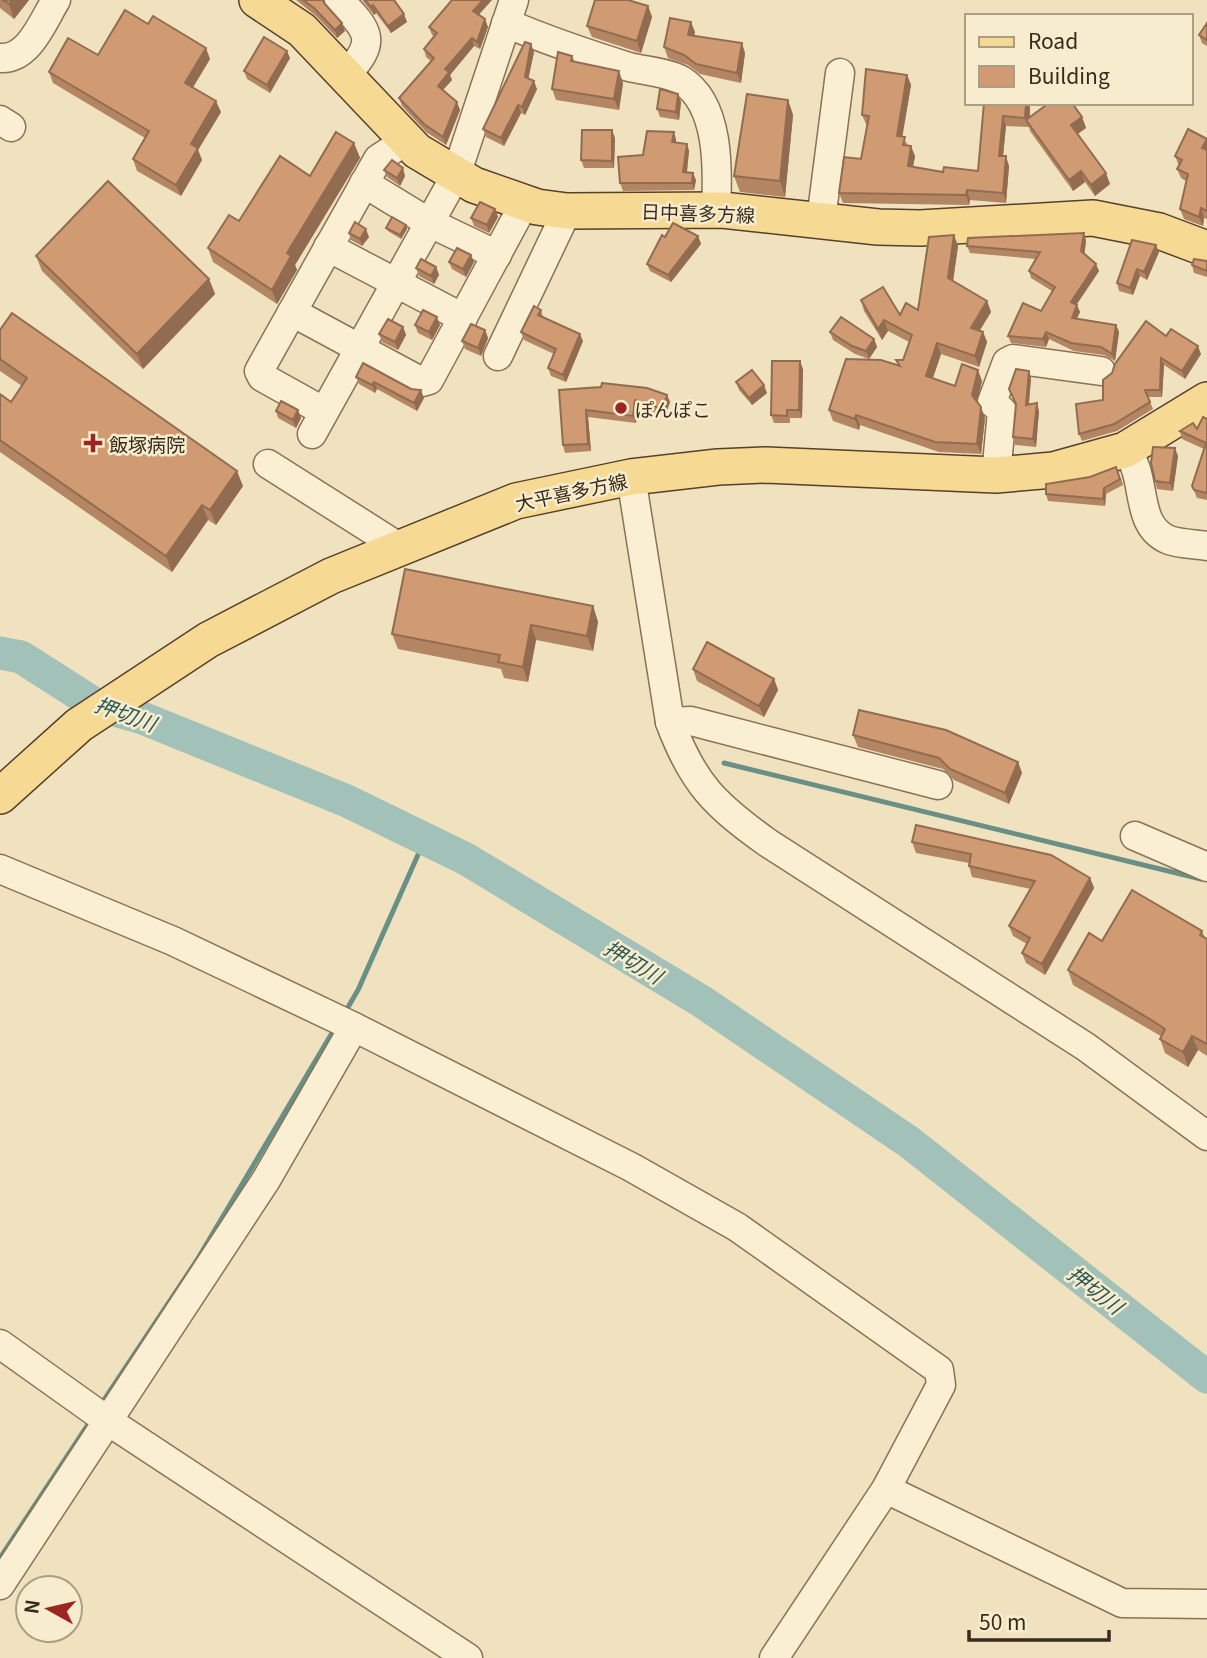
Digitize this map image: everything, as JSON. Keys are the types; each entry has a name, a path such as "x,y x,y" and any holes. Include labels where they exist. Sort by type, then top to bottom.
{"main road":[{"name":"日中喜多方線","path":"257,0 302,30 417,151 456,175 524,204 567,211 716,210 920,228 1093,218 1159,231 1207,249"},
{"name":"大平喜多方線","path":"0,796 79,725 208,640 331,576 516,501 631,477 766,465 996,475 1053,470 1125,450 1207,400"}],"street":[{"path":"0,58 18,55 27,47 56,0"},
{"path":"339,0 365,31 367,42 363,57 345,76"},
{"path":"407,140 378,159 259,371 262,377 318,423 456,175 510,11 630,67 680,80 693,91 700,100 714,138 719,163 716,210"},
{"path":"821,220 840,73"},
{"path":"364,183 428,222 497,255"},
{"path":"292,312 422,382 429,380 524,204"},
{"path":"498,356 567,211"},
{"path":"328,247 463,318"},
{"path":"996,475 1002,411 992,402 1007,362 1013,359 1101,371"},
{"path":"1125,450 1134,458 1146,517 1152,525 1167,539 1207,546"},
{"path":"268,464 399,547"},
{"path":"631,477 670,722 682,754 701,788 731,817 1086,1047 1207,1136"},
{"path":"670,722 691,721 938,785"},
{"path":"1135,836 1207,867"},
{"path":"0,869 173,941 354,1027 631,1167 737,1227 939,1370 941,1385 886,1489 774,1658"},
{"path":"0,1585 266,1180 354,1027"},
{"path":"0,1344 108,1421 468,1658"},
{"path":"886,1489 1122,1603 1207,1604"}],"building":[{"path":"303,0 323,0 342,23 335,30"},
{"path":"365,0 394,0 404,14 388,26 373,5 371,7"},
{"path":"452,0 483,0 473,11 485,19 477,42 472,38 445,69 449,72 438,86 457,102 443,137 424,124 399,98 434,58 424,49 437,33 429,27"},
{"path":"595,0 628,0 648,6 637,41 587,26"},
{"path":"125,10 148,24 153,16 206,48 185,83 216,101 191,144 198,148 176,185 133,159 149,131 49,72 68,38 98,55"},
{"path":"670,18 691,22 688,35 742,43 737,73 696,64 684,55 664,47"},
{"path":"1207,23 1207,40 1199,35"},
{"path":"264,37 287,51 267,85 244,71"},
{"path":"525,42 531,44 525,77 534,81 522,107 518,105 501,138 483,129"},
{"path":"558,52 572,56 571,61 619,71 614,99 552,89"},
{"path":"866,69 907,75 897,136 905,137 903,145 911,146 908,166 943,172 944,167 978,171 984,105 1026,105 1025,118 1003,116 999,156 1006,156 1003,193 967,190 966,195 839,193 844,157 861,159 869,116 862,115"},
{"path":"660,89 678,94 676,112 657,109"},
{"path":"747,94 788,100 780,181 734,176"},
{"path":"1046,105 1073,105 1082,117 1071,125 1106,173 1091,185 1081,171 1069,180 1026,120"},
{"path":"1188,129 1207,139 1202,148 1207,150 1207,211 1201,208 1199,217 1180,209 1188,174 1177,169 1182,160 1175,156"},
{"path":"582,130 612,130 612,161 581,160"},
{"path":"647,131 674,132 672,142 687,144 683,172 693,173 692,183 620,183 618,157 643,155"},
{"path":"336,132 354,143 287,253 291,256 272,290 208,248 229,215 239,221 280,156 310,176"},
{"path":"392,160 403,168 397,178 384,170"},
{"path":"108,181 209,279 137,354 36,256"},
{"path":"480,202 495,209 487,225 471,218"},
{"path":"392,217 406,225 400,235 386,228"},
{"path":"355,222 366,229 360,239 349,233"},
{"path":"673,223 698,236 668,275 647,264 662,235 665,237"},
{"path":"1084,233 1081,251 1096,264 1071,302 1077,305 1072,318 1116,325 1112,354 1101,347 1071,343 1046,332 1043,339 1008,336 1023,303 1041,311 1055,287 1029,271 1040,252 967,246 968,238"},
{"path":"954,235 948,278 987,301 971,328 983,332 975,356 937,343 926,376 955,386 962,364 978,370 972,395 981,407 977,444 935,442 856,415 855,419 829,410 846,359 881,360 900,366 896,360 903,360 912,335 884,320 878,329 861,300 883,287 900,315 906,303 918,310 929,237"},
{"path":"1132,240 1156,245 1144,272 1137,269 1130,288 1117,283"},
{"path":"457,248 471,255 463,269 449,262"},
{"path":"421,259 436,267 431,276 416,268"},
{"path":"1194,259 1207,261 1207,271 1192,265"},
{"path":"534,306 541,310 538,315 580,334 563,375 548,368 556,349 521,332"},
{"path":"423,310 437,317 429,332 415,325"},
{"path":"12,313 237,471 210,510 202,505 166,556 0,440 0,394 11,402 27,378 0,359 0,330"},
{"path":"841,317 874,339 866,351 852,346 830,332"},
{"path":"388,319 403,327 395,342 379,334"},
{"path":"1146,321 1166,336 1171,329 1198,346 1182,371 1161,358 1160,390 1145,390 1150,402 1114,424 1079,434 1076,404 1103,400 1103,380 1112,373 1115,364"},
{"path":"471,324 485,330 478,348 462,341"},
{"path":"772,361 800,361 799,410 787,410 787,416 771,415"},
{"path":"363,363 411,389 421,390 414,403 374,382 372,385 356,377"},
{"path":"1016,369 1029,371 1026,405 1037,403 1033,439 1013,437 1016,404 1009,389"},
{"path":"752,370 764,385 749,398 736,382"},
{"path":"602,383 647,388 667,395 663,409 635,400 633,416 586,410 588,444 563,445 559,390 601,387"},
{"path":"281,401 298,410 293,420 276,411"},
{"path":"1203,417 1207,419 1207,493 1194,490 1192,486 1206,443 1180,431 1193,423 1197,429"},
{"path":"1153,447 1175,448 1170,483 1155,481 1151,463"},
{"path":"1116,467 1120,479 1104,488 1103,499 1046,494 1046,484 1090,477"},
{"path":"405,569 593,606 587,636 531,625 523,667 498,662 500,655 392,634"},
{"path":"707,642 774,679 759,706 693,669"},
{"path":"859,710 946,730 1018,762 1005,793 950,769 939,758 853,735"},
{"path":"916,825 1051,855 1090,878 1042,964 1022,953 1030,938 1009,926 1035,881 969,866 971,854 912,842"},
{"path":"1132,890 1202,931 1200,935 1207,939 1207,1044 1192,1036 1183,1052 1160,1039 1165,1029 1068,970 1089,933 1102,941"}],"waterway":[{"name":"押切川","path":"0,653 21,657 96,705 140,717 347,801 466,859 701,1001 909,1142 1207,1377"},
{"path":"724,763 1201,879"},
{"path":"344,1014 358,990 425,839"},
{"path":"100,1406 197,1260 335,1028"},
{"path":"0,1558 91,1420"}],"place":[{"name":"ぽんぽこ","path":"621,408"},
{"name":"飯塚病院","path":"93,443"}]}
